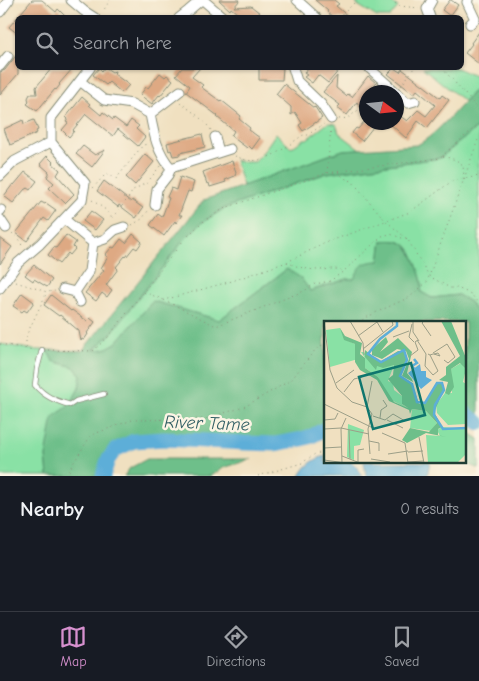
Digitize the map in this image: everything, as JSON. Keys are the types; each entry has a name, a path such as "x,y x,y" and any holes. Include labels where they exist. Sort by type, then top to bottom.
{"street":[{"path":"0,12 9,0"},
{"path":"71,0 93,15"},
{"path":"183,15 202,0 220,15"},
{"path":"297,0 314,15"},
{"path":"468,0 467,2 475,20"},
{"path":"0,66 8,56"},
{"path":"0,288 18,263 40,244 88,193 85,183 51,142 51,118 88,70"},
{"path":"294,70 297,81 321,104 331,119"},
{"path":"371,70 388,85"},
{"path":"80,81 104,100 132,104 150,114 156,142 164,161 171,168"},
{"path":"150,114 180,91"},
{"path":"404,99 408,103 415,101"},
{"path":"215,137 219,152"},
{"path":"0,176 15,161 51,142"},
{"path":"156,205 150,186 168,175 171,168 230,149"},
{"path":"0,219 6,228"},
{"path":"64,219 93,243"},
{"path":"112,219 115,230"},
{"path":"93,243 105,240 115,230 124,227"},
{"path":"75,292 89,271 93,243"},
{"path":"63,289 75,292 80,302"}],"lane":[{"path":"42,350 35,385 41,392 70,406 76,401 104,394"}],"path":[{"path":"99,15 110,0"},
{"path":"342,15 357,0"},
{"path":"391,0 399,6 427,9"},
{"path":"401,85 412,70"},
{"path":"444,70 479,110"},
{"path":"171,98 206,123 215,137"},
{"path":"230,149 235,156 247,160 260,160 303,135 306,136 331,119 348,118 359,109"},
{"path":"327,173 331,119"},
{"path":"0,344 42,350 93,351 109,336 183,241 201,223 226,208 327,173 440,158 479,124"},
{"path":"360,321 410,297 427,282 479,137"},
{"path":"156,142 143,145 116,179 108,174 88,193 110,214 112,219 133,190 150,186 164,161"},
{"path":"443,156 456,160 463,165 464,179"},
{"path":"337,172 344,178 352,181 385,220 408,240 429,276 450,288 457,288 471,294 479,304"},
{"path":"164,300 232,281 287,262 325,243 410,212 452,182 479,176"},
{"path":"124,227 142,220 151,208 156,205"},
{"path":"6,228 21,241 24,257"},
{"path":"144,292 216,326 304,291 315,284 330,281 344,272 382,236 390,234 408,240"},
{"path":"287,262 304,268 320,270 334,268 344,272"},
{"path":"6,280 48,292 63,289"},
{"path":"26,348 26,336 48,292"},
{"path":"70,476 69,470 91,435 132,420 206,419 244,407 290,380 316,349 324,344"},
{"path":"258,476 302,462 315,454 324,452"}],"green space":[{"path":"360,0 388,0 398,7 392,15 374,15 356,4"},
{"path":"425,70 461,70 479,77 479,85 464,101"},
{"path":"479,85 479,126 440,158 327,173 225,208 201,223 183,241 109,336 93,350 105,349 116,343 153,301 219,320 287,269 301,278 310,291 347,279 354,279 358,270 365,263 379,261 382,241 397,241 406,246 413,255 421,278 421,292 432,298 458,295 470,302 479,315 479,423 466,414 466,321 324,321 324,430 302,439 275,444 164,439 134,441 115,450 108,460 103,476 48,476 46,456 53,417 70,405 79,388 81,375 74,367 53,361 47,350 82,351 204,200 343,150 417,145 433,134"},
{"path":"328,123 336,124 339,133 360,149 343,150 243,186 235,160 255,162 276,133 291,148 307,139"},
{"path":"479,126 479,315 470,302 458,295 432,298 421,292 421,278 410,250 403,243 390,240 382,241 379,261 354,279 347,279 310,291 307,286 287,269 219,320 153,301 116,343 105,349 93,351 109,336 183,241 201,223 225,208 327,173 440,158"},
{"path":"0,344 35,350 47,350 53,361 75,367 81,375 79,388 46,456 48,476 0,476"},
{"path":"466,431 479,439 479,469 464,463 466,463"},
{"path":"147,459 252,459 223,468 210,476 124,476 130,468"}],"water":[{"path":"324,456 324,463 352,463 362,476 300,476 317,459"},
{"path":"364,463 430,463 427,476 366,476"}],"building":[{"path":"32,0 42,0 56,12 58,9 64,15 19,15"},
{"path":"219,0 240,0 234,7 251,6 260,13 259,15 239,15 231,8 230,10"},
{"path":"315,0 334,0 339,4 336,6 346,15 330,15"},
{"path":"450,0 458,5 451,15 442,10"},
{"path":"15,20 15,32 9,27"},
{"path":"479,32 479,64 465,53"},
{"path":"15,57 15,70 18,70 18,74 0,95 0,72 5,70"},
{"path":"50,70 71,70 37,111 27,104 30,94 37,94 36,87"},
{"path":"97,70 115,71 114,74 129,85 122,93 109,82 106,85 93,75"},
{"path":"180,70 198,70 192,77 203,85 201,87 241,116 239,119 260,138 252,149 249,146 247,148 231,136 234,131 218,116 186,92 190,86 176,75"},
{"path":"259,70 283,70 282,80 259,80"},
{"path":"306,70 339,70 328,83 318,75 312,83 304,77 307,75 304,73"},
{"path":"392,70 400,72 403,70 440,98 442,95 449,100 427,128 418,121 406,138 397,130 404,130 404,119 407,121 418,110 426,116 435,105 417,90 414,94 388,74"},
{"path":"160,73 165,77 167,75 173,80 152,104 140,95"},
{"path":"337,76 336,88 346,96 348,94 352,97 359,88 359,105 357,102 347,115 337,108 340,105 323,92"},
{"path":"368,76 376,83 374,85 361,85"},
{"path":"284,84 315,107 322,118 303,131 299,125 302,123 295,112 291,115 291,107 276,94"},
{"path":"82,97 101,115 103,112 126,127 131,120 139,126 136,129 145,137 138,146 118,129 113,136 86,114 69,137 62,130 68,123 66,122 68,119 66,117"},
{"path":"23,120 24,124 34,120 38,130 36,131 37,133 10,145 4,129"},
{"path":"356,128 371,130 362,141 352,133"},
{"path":"202,134 205,147 173,156 171,150 169,151 167,143"},
{"path":"83,146 95,155 105,150 92,167 76,154"},
{"path":"145,154 154,162 135,185 126,177"},
{"path":"47,156 60,170 57,175 74,194 65,203 49,188 54,183 47,177 49,172 40,164"},
{"path":"232,161 236,172 235,176 225,180 226,182 210,187 203,172"},
{"path":"25,172 37,181 30,190 25,189 13,203 4,196"},
{"path":"180,177 194,182 191,192 188,191 179,215 182,215 164,236 150,225 158,214 162,217 171,188 176,190"},
{"path":"104,181 131,202 132,200 143,208 136,218 97,191"},
{"path":"41,202 56,210 48,221 44,218 27,241 16,233"},
{"path":"91,211 103,220 95,230 83,221"},
{"path":"133,234 142,242 137,249 134,247 116,267 118,269 106,285 112,290 107,297 102,293 96,301 85,293 104,270 101,268 108,257 105,255 121,239 126,243"},
{"path":"66,235 76,242 73,247 75,249 70,255 68,253 59,264 48,255"},
{"path":"0,238 12,247 0,264"},
{"path":"34,265 52,280 47,287 25,275"},
{"path":"22,293 34,302 27,312 24,310 22,312 13,306"},
{"path":"51,295 87,321 90,318 95,322 84,340 82,339 81,341 79,331 60,315 44,305"}],"waterway":[{"name":"River Tame","path":"466,414 479,423"},
{"name":"River Tame","path":"103,476 108,460 115,450 134,441 164,439 275,444 302,439 324,430"}]}
